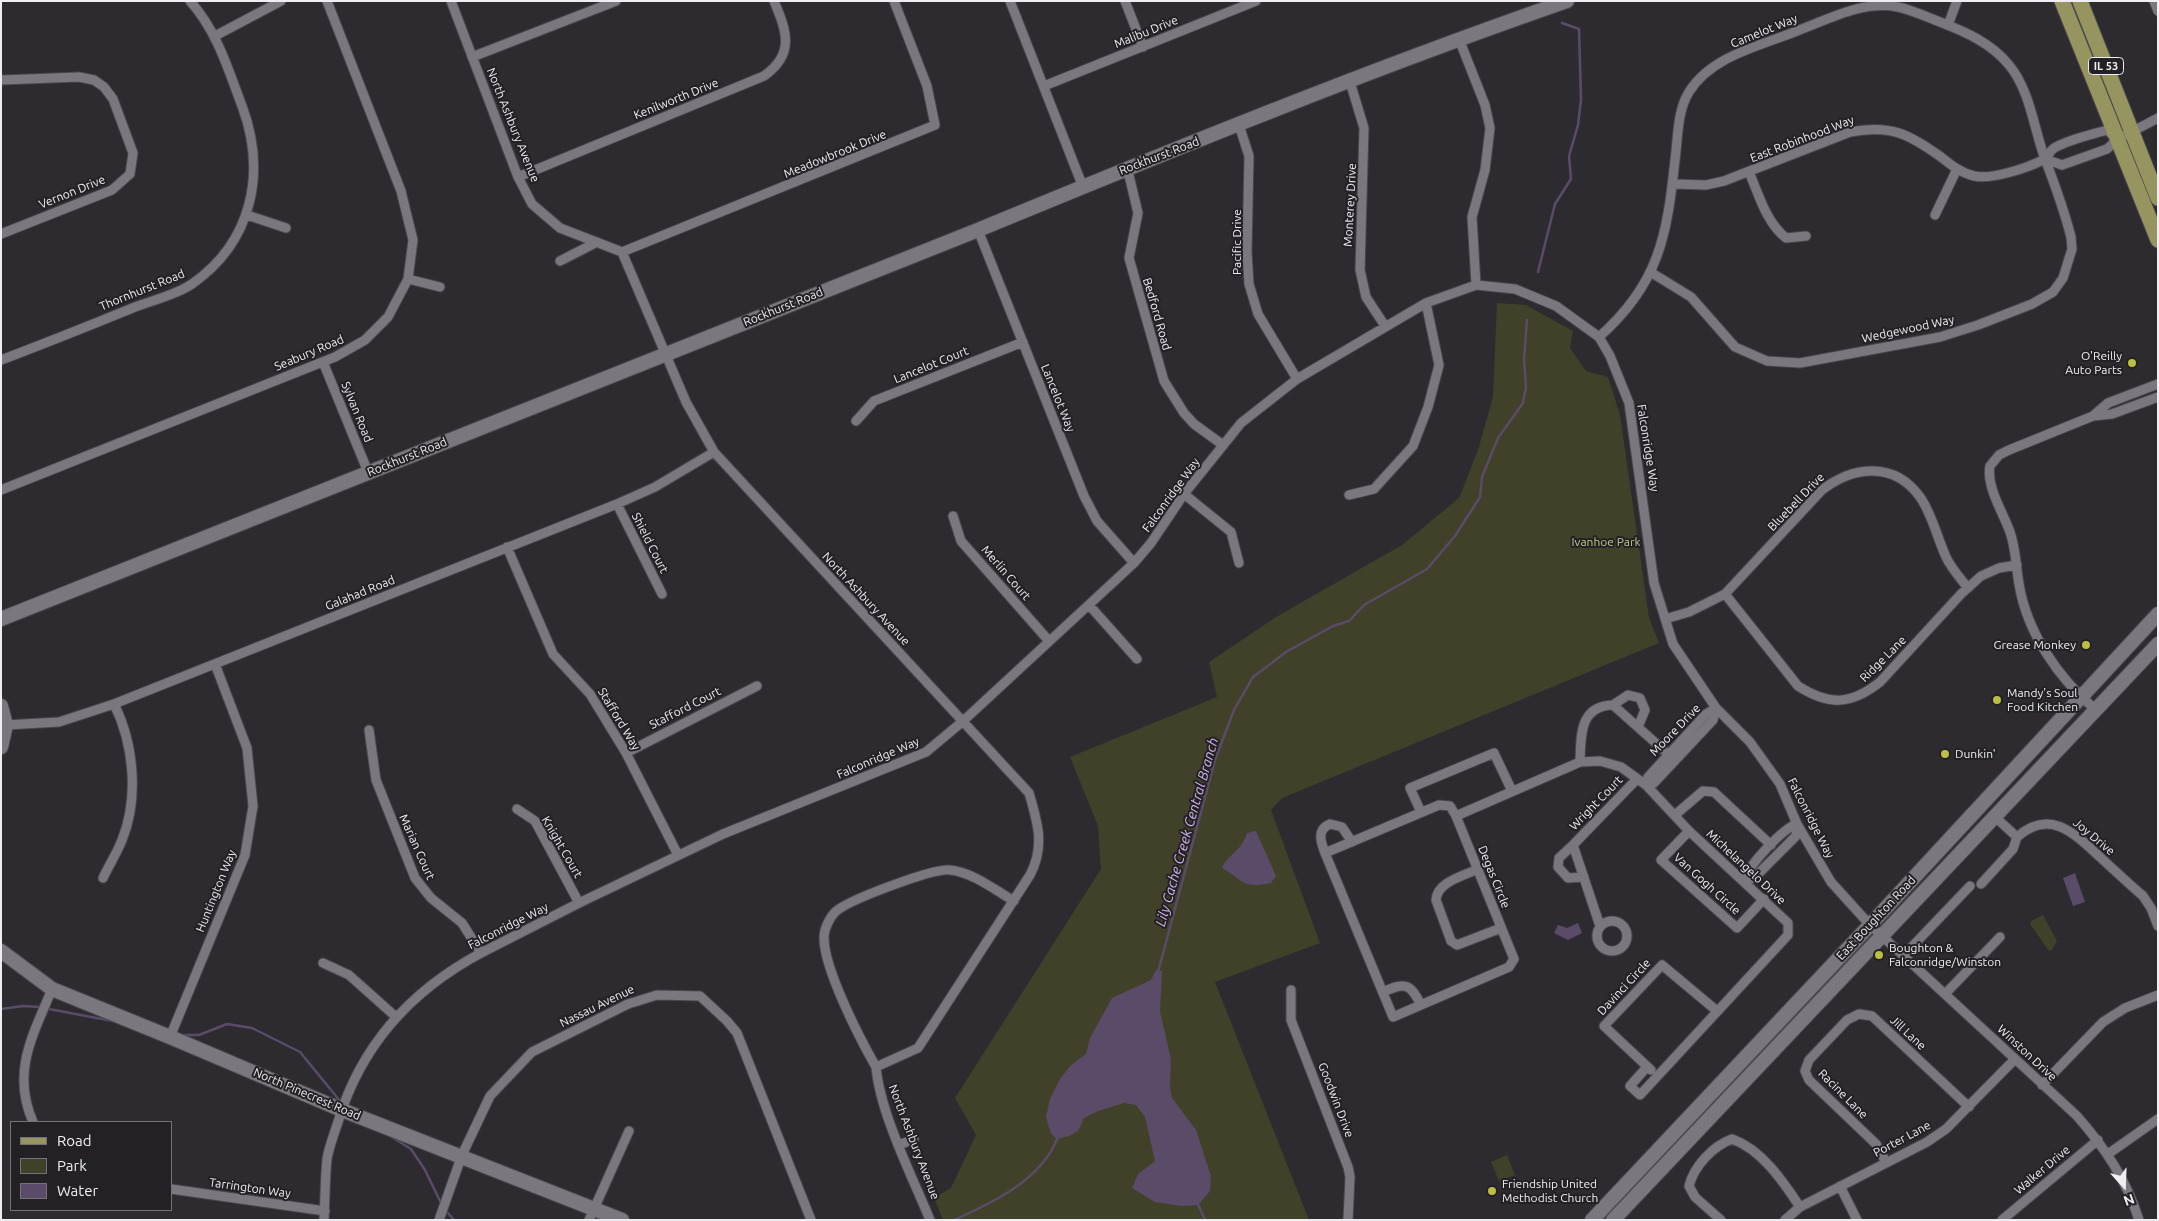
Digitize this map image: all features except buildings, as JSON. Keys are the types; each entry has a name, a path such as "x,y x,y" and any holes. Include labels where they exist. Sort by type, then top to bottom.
{"main road":[{"name":"IL 53","path":"2062,1 2158,240"},
{"name":"IL 53","path":"2080,1 2158,198"}],"street":[{"name":"Thornhurst Road","path":"1,360 190,286 219,260 234,239 246,215 255,172 252,138 215,36 190,1"},
{"path":"215,36 281,1"},
{"name":"Seabury Road","path":"1,490 323,362 356,346 377,329 395,307 408,279 413,240 401,191 327,1"},
{"name":"North Ashbury Avenue","path":"451,1 518,176 532,204 560,228 622,252 643,297 686,402 714,452 1029,793 1040,829 1039,848 1034,868 918,1048 876,1067 878,1083 930,1220"},
{"path":"472,58 616,1"},
{"name":"Kenilworth Drive","path":"518,176 764,76 779,64 784,56 786,45 783,22 774,1"},
{"name":"Meadowbrook Drive","path":"622,252 935,125 927,86 894,1"},
{"path":"1010,1 1083,187"},
{"path":"1125,1 1143,47"},
{"name":"Malibu Drive","path":"1044,86 1143,47 1240,4 1256,1"},
{"name":"Rockhurst Road","path":"1,619 978,230 1127,167 1350,82 1459,38 1567,1"},
{"path":"1948,25 1957,1"},
{"path":"2154,1 2158,12"},
{"name":"Camelot Way","path":"1599,337 1620,319 1652,273 1663,242 1683,108 1688,94 1702,74 1715,65 1863,6 1899,7 1973,35 1994,50 2010,66 2022,88 2046,159"},
{"path":"1459,38 1486,106 1490,128 1485,170 1472,217 1476,285"},
{"name":"Vernon Drive","path":"1,80 79,77 99,83 112,98 131,146 134,160 126,179 112,190 1,234"},
{"name":"Monterey Drive","path":"1350,82 1363,121 1365,142 1360,270 1366,297 1385,326"},
{"path":"2118,139 2158,118"},
{"name":"Pacific Drive","path":"1239,125 1250,156 1247,252 1249,284 1258,314 1297,379"},
{"name":"East Robinhood Way","path":"1673,184 1706,185 1749,172 1850,132 1869,128 1890,129 1905,134 1922,143 1957,169 1974,176 1995,176 2046,159 2054,147 2106,130 2118,139 2107,149 2062,165 2046,159"},
{"name":"Wedgewood Way","path":"1652,273 1691,297 1735,347 1767,360 1800,363 1959,331 2032,304 2053,292 2063,278 2072,249 2071,237 2046,159"},
{"name":"Bedford Road","path":"1127,167 1138,213 1129,258 1161,372 1168,390 1184,413 1194,424 1224,445"},
{"path":"1935,215 1957,169"},
{"path":"1749,172 1769,221 1776,230 1786,238 1796,239 1806,236"},
{"path":"246,215 286,228"},
{"name":"Lancelot Way","path":"978,230 1090,509 1109,535 1134,563"},
{"path":"560,261 597,242"},
{"path":"408,279 440,287"},
{"name":"Falconridge Way","path":"324,1215 328,1157 342,1110 359,1067 396,1017 431,984 452,969 579,903 678,855 723,834 918,756 937,744 1134,563 1151,543 1184,494 1241,422 1297,379 1426,302 1476,285 1515,289 1556,306 1599,337 1610,356 1629,403 1654,583 1673,644 1716,708 1750,742 1780,784 1798,824 1831,882 1870,925"},
{"path":"1348,495 1374,489 1413,446 1428,406 1439,364 1426,302"},
{"name":"Lancelot Court","path":"856,421 874,401 1022,342"},
{"name":"Sylvan Road","path":"323,362 368,472"},
{"path":"2093,416 2108,403 2158,384"},
{"path":"2096,710 2067,683 2039,640 2024,604 2010,532 1988,473 1993,460 1999,455 2093,416 2112,414 2158,397"},
{"name":"Galahad Road","path":"6,725 59,722 114,704 617,504 655,487 714,452"},
{"name":"Bluebell Drive","path":"1665,619 1689,612 1725,594 1822,490 1836,479 1854,472 1872,470 1891,474 1907,484 1920,497 1946,558 1968,588"},
{"path":"1184,494 1231,532 1240,563"},
{"name":"Shield Court","path":"617,504 662,594"},
{"name":"Merlin Court","path":"953,516 961,541 1049,641"},
{"name":"Stafford Way","path":"507,547 553,654 590,694 626,753 678,855"},
{"name":"Ridge Lane","path":"1725,594 1798,686 1814,696 1831,700 1849,699 1866,693 1880,682 1981,576 1999,568 2017,565"},
{"path":"1089,605 1137,659"},
{"name":"East Boughton Road","path":"1592,1220 1870,925 2158,614"},
{"name":"East Boughton Road","path":"1613,1220 2158,644"},
{"name":"Huntington Way","path":"170,1036 244,855 253,806 247,748 215,664"},
{"name":"Stafford Court","path":"626,753 756,686"},
{"path":"1580,762 1582,731 1589,713 1602,705 1613,705 1628,695 1640,698 1645,710 1638,727"},
{"path":"103,878 123,839 132,788 128,744 114,704"},
{"path":"1613,705 1668,754"},
{"path":"1,706 6,725 1,747"},
{"name":"Moore Drive","path":"1646,786 1648,776 1706,714 1716,708"},
{"name":"Moore Drive","path":"1646,786 1654,783 1713,720 1716,708"},
{"name":"Marian Court","path":"369,730 376,780 415,878 431,898 462,923 481,954"},
{"path":"1421,812 1410,788 1494,753 1512,791"},
{"name":"Michelangelo Drive","path":"1456,816 1580,762 1600,761 1621,768 1646,786 1689,831 1744,880 1788,923 1788,935 1640,1094 1630,1086 1647,1067"},
{"name":"Wright Court","path":"1584,877 1568,878 1558,867 1559,858 1637,779"},
{"path":"1675,815 1703,790 1714,792 1772,845"},
{"path":"1325,853 1439,804 1450,806 1456,816"},
{"name":"Knight Court","path":"517,809 535,821 579,903"},
{"name":"Degas Circle","path":"1352,842 1338,824 1326,826 1320,837 1393,1017 1509,967 1514,959 1456,816"},
{"path":"1981,884 2013,849 2017,837 1995,817"},
{"path":"1798,824 1796,836 1754,878 1744,880 1746,872 1789,826 1798,824"},
{"name":"Joy Drive","path":"2017,837 2024,830 2050,824 2073,832 2143,896 2158,926"},
{"name":"Van Gogh Circle","path":"1689,831 1661,860 1737,928 1764,899"},
{"name":"Wright Court","path":"1573,845 1600,926"},
{"path":"876,1067 857,1036 826,955 824,937 832,916 838,909 854,902 925,874 949,869 968,875 1014,901"},
{"path":"1478,869 1441,887 1436,894 1436,900 1451,941 1457,945 1501,928"},
{"path":"1904,955 1970,886"},
{"name":"Winston Drive","path":"1870,925 2077,1116 2098,1140 2120,1173 2139,1220"},
{"path":"1945,994 2000,937"},
{"name":"North Pinecrest Road","path":"1,952 52,989 170,1036 342,1110 462,1155 591,1215 622,1220"},
{"path":"323,963 349,975 396,1017"},
{"name":"Davinci Circle","path":"1656,1076 1604,1026 1662,965 1717,1011"},
{"path":"1383,992 1400,985 1408,986 1415,992 1421,1005"},
{"path":"33,1121 23,1090 24,1064 30,1041 52,989"},
{"name":"Goodwin Drive","path":"1291,990 1291,1020 1348,1167 1350,1177 1348,1220"},
{"name":"Nassau Avenue","path":"439,1220 462,1155 490,1096 532,1052 648,997 668,994 700,996 728,1021 740,1040 811,1220"},
{"path":"2042,1084 2102,1022 2125,1008 2158,995"},
{"name":"Jill Lane","path":"1825,1042 1847,1020 1859,1014 1872,1016 1969,1107"},
{"name":"Racine Lane","path":"1825,1042 1809,1060 1805,1071 1809,1080 1876,1144 1886,1162"},
{"name":"Porter Lane","path":"1785,1220 1800,1206 1927,1142 1946,1129 2015,1059"},
{"path":"2108,1154 2158,1119"},
{"path":"591,1215 629,1131"},
{"path":"1721,1220 1695,1197 1689,1186 1692,1174 1720,1143 1732,1138 1745,1143 1782,1180 1800,1206"},
{"path":"900,1145 914,1139"},
{"name":"Walker Drive","path":"2002,1220 2098,1140"},
{"path":"1840,1186 1857,1220"},
{"name":"Tarrington Way","path":"172,1190 324,1215"},
{"path":"2012,1211 2018,1220"}],"green space":[{"name":"Ivanhoe Park","path":"1497,303 1526,305 1573,331 1570,348 1586,371 1608,377 1620,415 1649,618 1659,643 1282,798 1271,810 1320,943 1215,982 1309,1220 943,1220 934,1198 951,1188 976,1135 955,1098 1101,869 1098,826 1070,757 1217,697 1209,662 1276,617 1402,545 1459,498 1478,450 1493,397"},
{"path":"2043,915 2057,941 2052,950 2049,951 2030,924 2031,921"},
{"path":"1507,1155 1515,1175 1499,1181 1491,1162"}],"water":[{"path":"1256,831 1276,876 1271,883 1261,885 1244,883 1222,868 1242,844 1247,833"},
{"path":"2075,873 2085,902 2073,906 2063,878"},
{"path":"1578,923 1582,933 1568,940 1554,933 1558,925 1567,928"},
{"path":"1156,970 1162,971 1160,1012 1171,1059 1170,1087 1172,1098 1196,1130 1211,1176 1210,1191 1198,1205 1181,1206 1155,1202 1132,1188 1138,1174 1155,1161 1145,1117 1136,1105 1124,1103 1098,1111 1084,1118 1078,1131 1057,1139 1051,1134 1046,1117 1050,1099 1060,1079 1071,1065 1086,1054 1090,1038 1112,998 1151,980"}],"waterway":[{"name":"Lily Cache Creek Central Branch","path":"1538,272 1555,204 1571,179 1569,156 1578,125 1581,100 1579,29 1562,23"},
{"name":"Lily Cache Creek Central Branch","path":"1158,972 1215,760 1234,710 1253,677 1286,652 1333,626 1349,621 1364,605 1427,569 1455,536 1480,497 1482,477 1498,438 1523,403 1526,387 1524,359 1527,320"},
{"path":"1,1009 23,1006 40,1007"},
{"path":"49,1009 118,1022"},
{"path":"183,1035 199,1035 227,1024 252,1028 300,1052 340,1101"},
{"path":"390,1136 411,1149 425,1170 441,1203"},
{"path":"954,1220 999,1198 1027,1178 1040,1167 1050,1154 1057,1139"},
{"path":"1197,1202 1205,1220"},
{"path":"448,1213 454,1220"}],"place":[{"name":"O'Reilly Auto Parts","path":"2132,363"},
{"name":"Grease Monkey","path":"2086,645"},
{"name":"Mandy's Soul Food Kitchen","path":"1997,700"},
{"name":"Dunkin'","path":"1945,754"},
{"name":"Boughton & Falconridge/Winston","path":"1879,955"},
{"name":"Friendship United Methodist Church","path":"1492,1191"}]}
